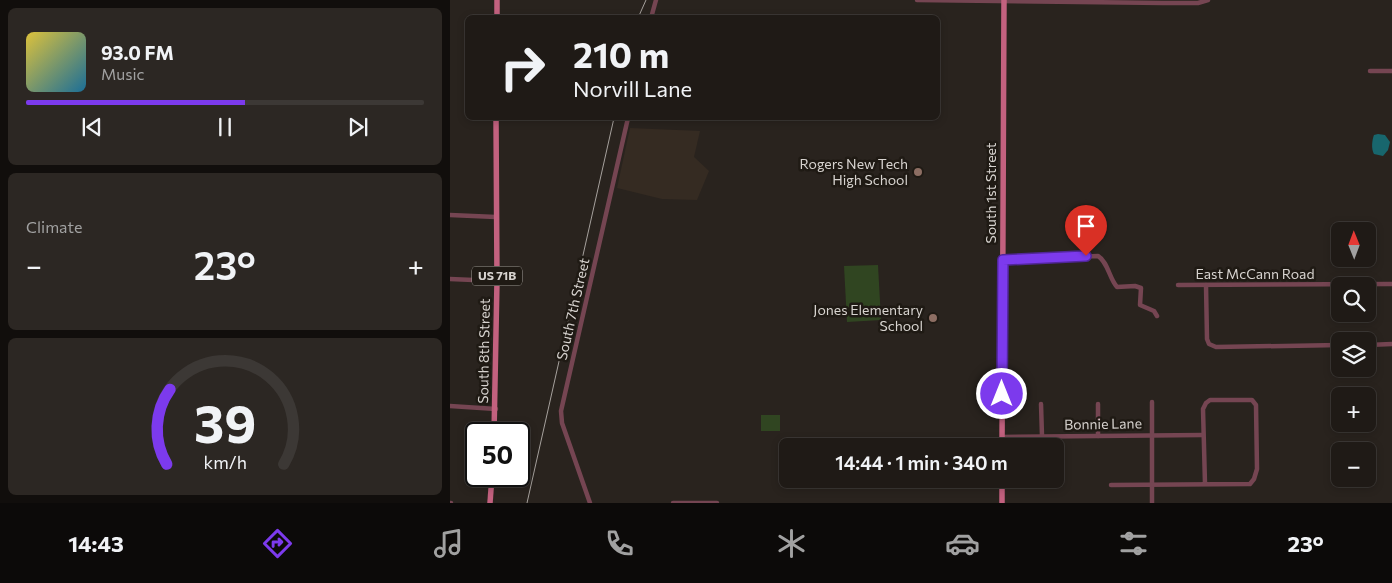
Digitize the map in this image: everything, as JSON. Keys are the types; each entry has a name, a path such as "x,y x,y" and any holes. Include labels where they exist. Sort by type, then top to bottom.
{"main road":[{"path":"497,0 497,15"},
{"name":"South 1st Street","path":"1002,437 1004,0"},
{"name":"South 8th Street","path":"495,422 497,281 496,120"},
{"path":"490,503 491,487"},
{"path":"1002,488 1002,503"}],"street":[{"path":"652,15 656,0"},
{"path":"917,0 1163,3 1208,0"},
{"path":"1370,71 1392,71"},
{"name":"South 7th Street","path":"590,503 562,423 561,412 628,120"},
{"path":"450,216 496,218"},
{"path":"1003,260 1098,256 1102,259 1111,280 1117,287 1135,286 1141,288 1140,305 1154,311 1157,316"},
{"path":"450,280 497,281"},
{"name":"East McCann Road","path":"1178,285 1392,284"},
{"path":"1206,285 1207,339 1209,344 1216,347 1331,345"},
{"path":"1376,344 1392,344"},
{"path":"1111,485 1250,484 1257,469 1256,405 1252,400 1210,400 1206,403 1204,408 1203,435 1204,484"},
{"path":"1152,402 1152,503"},
{"path":"1041,404 1042,436"},
{"path":"1098,404 1098,436"},
{"path":"450,406 496,409"},
{"name":"Bonnie Lane","path":"1002,437 1203,435"},
{"path":"673,503 716,503"}],"shaded area":[{"path":"630,128 700,131 694,157 709,171 697,200 662,199 617,188"}],"green space":[{"path":"878,265 881,320 847,322 844,266"},
{"path":"761,415 780,415 780,431 761,431"}],"water":[{"path":"1374,135 1385,135 1390,142 1388,150 1383,156 1374,154 1372,150"}],"railway":[{"path":"639,15 646,0"},
{"path":"527,503 614,120"}],"place":[{"name":"Rogers New Tech High School","path":"918,172"},
{"name":"Jones Elementary School","path":"933,318"}],"route":[{"path":"1002,394 1003,260 1086,256"}]}
